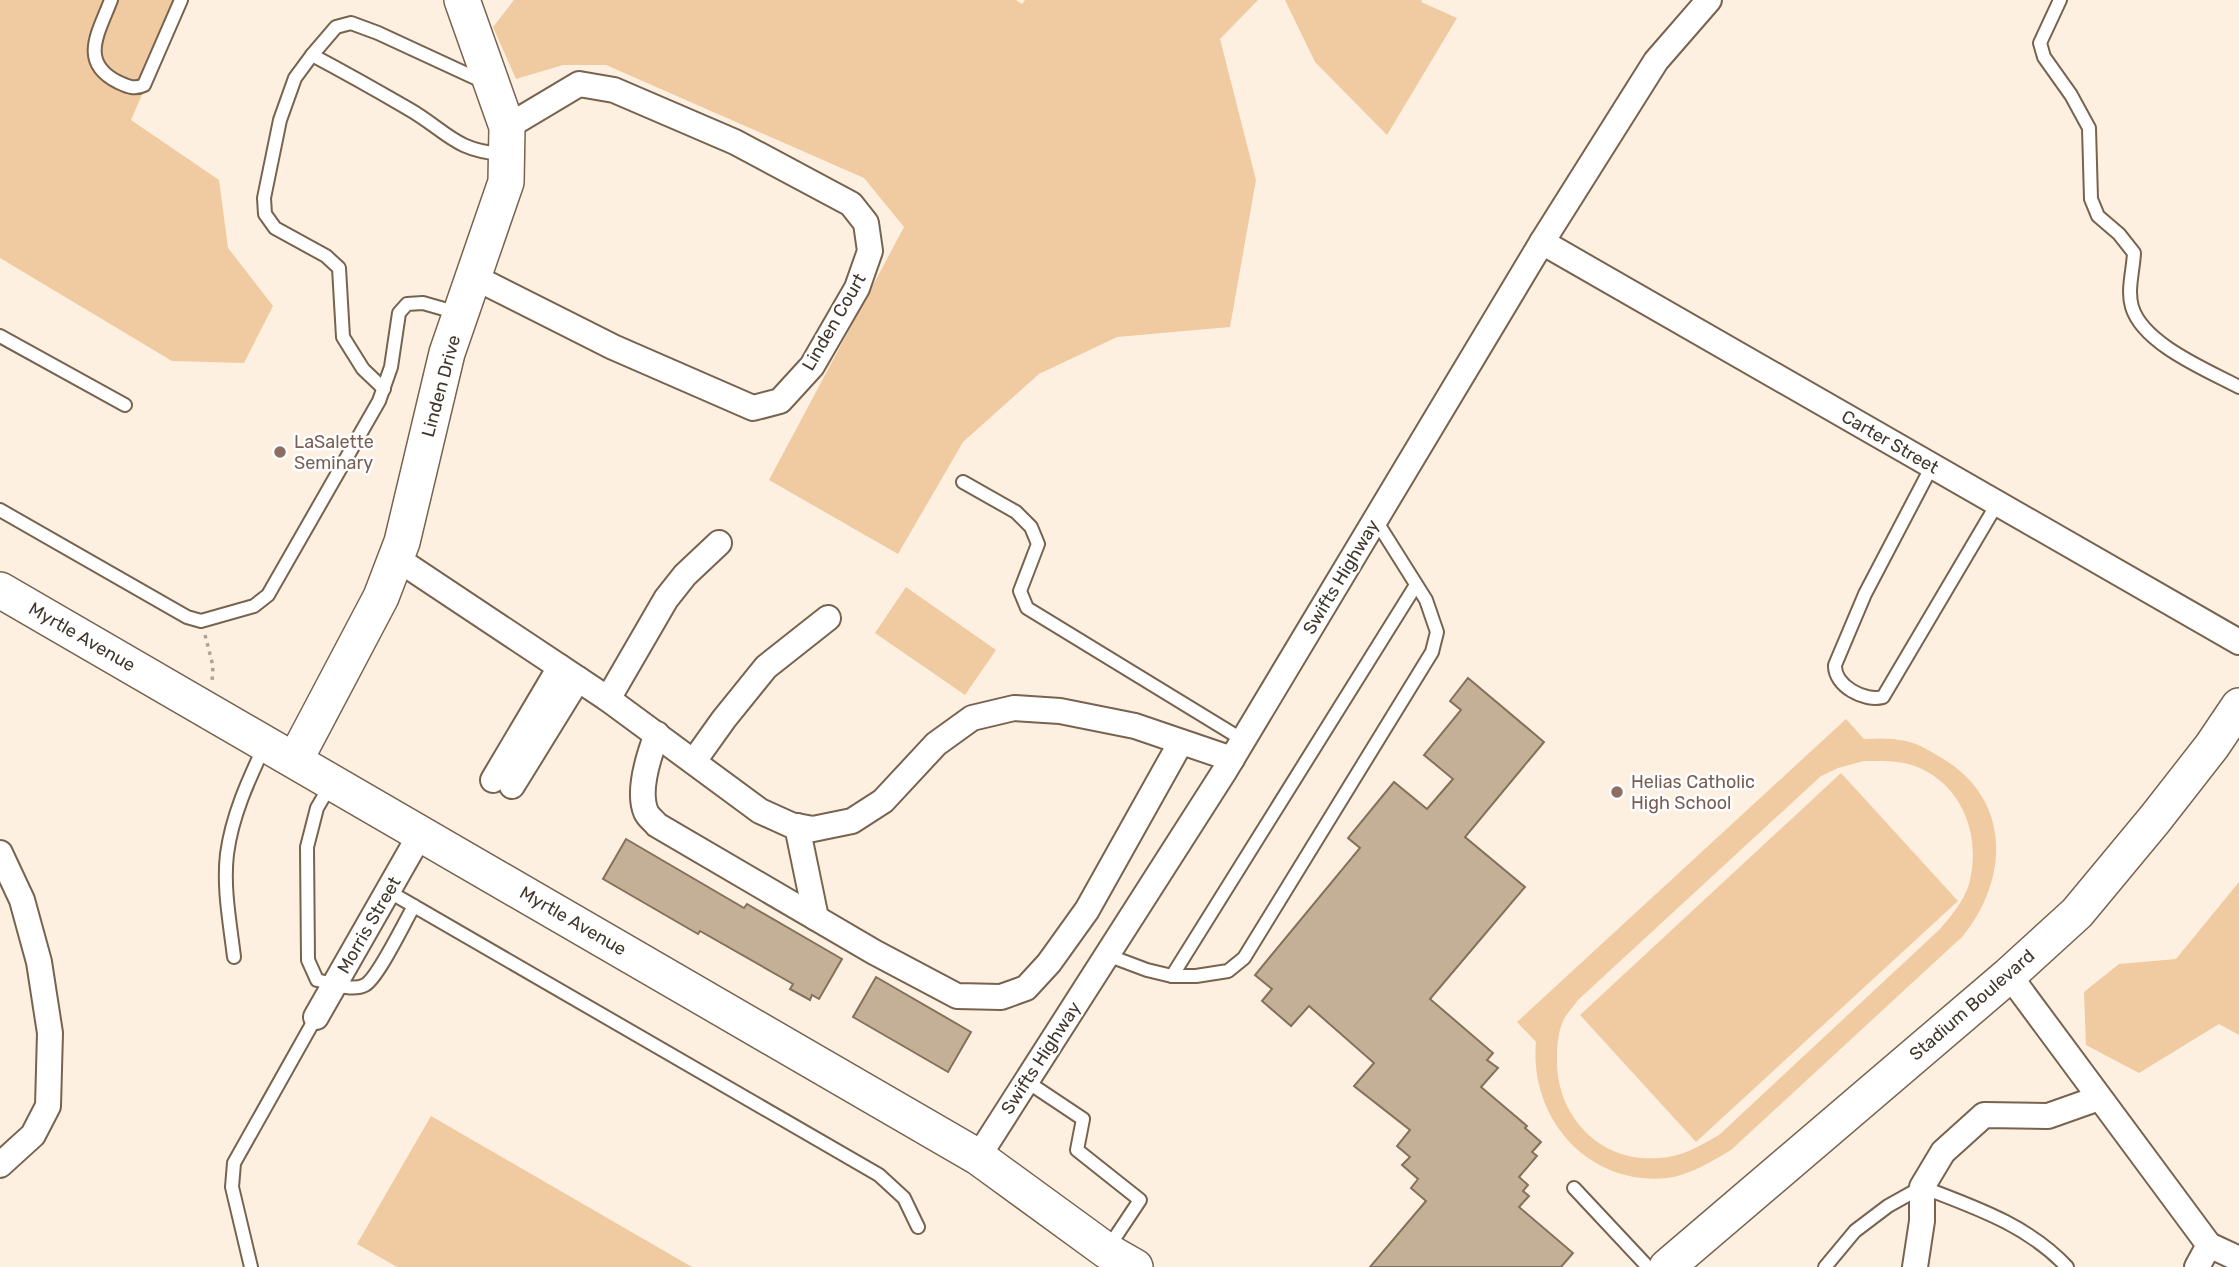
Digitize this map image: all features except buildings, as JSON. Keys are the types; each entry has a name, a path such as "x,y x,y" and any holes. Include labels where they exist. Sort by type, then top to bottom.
{"street":[{"name":"Linden Drive","path":"280,752 381,597 402,541 447,353 506,182 507,141 492,86 462,0"},
{"name":"Swifts Highway","path":"978,1157 1237,749 1542,242 1656,61 1709,0"},
{"name":"Linden Court","path":"474,277 613,347 753,408 780,401 812,366 857,288 870,251 866,223 851,204 736,142 614,90 579,84 507,141"},
{"name":"Carter Street","path":"1542,242 2239,642"},
{"path":"608,699 666,599 685,575 719,543"},
{"path":"396,558 608,699 760,811 797,827 813,829 852,821 883,801 936,744 972,718 1014,708 1073,713 1135,726 1181,742 1237,749"},
{"name":"Myrtle Avenue","path":"0,590 978,1157 1113,1262"},
{"path":"694,761 766,667 828,618"},
{"path":"503,783 569,673"},
{"name":"Stadium Boulevard","path":"1667,1267 2010,975 2077,913 2155,819 2212,746 2239,706"},
{"path":"657,734 648,759 643,796 646,813 657,825 874,952 957,996 1001,997 1026,988 1049,963 1087,910 1181,742"},
{"path":"797,827 816,918"},
{"name":"Morris Street","path":"316,1017 421,833"},
{"path":"0,853 25,912 39,962 50,1032 48,1106 33,1135 0,1164"},
{"path":"2010,975 2209,1245 2239,1259"},
{"path":"1915,1267 1922,1221 1922,1187 1943,1152 1984,1115 2049,1116 2099,1098"},
{"path":"2197,1267 2209,1245"}],"lane":[{"path":"111,0 94,46 95,61 103,74 128,87 139,88 144,85 181,0"},
{"path":"2060,0 2040,43 2044,57 2071,95 2089,128 2091,199 2098,216 2119,234 2134,253 2129,287 2132,309 2145,331 2164,346 2239,387"},
{"path":"384,388 363,369 342,337 339,268 326,256 275,228 265,214 264,198 280,120 295,78 336,27 351,23 492,86"},
{"path":"312,55 411,110 452,140 479,153 507,141"},
{"path":"0,510 187,617 201,621 254,606 268,595 379,401 391,367 399,313 407,304 423,303 461,314"},
{"path":"0,336 125,405"},
{"path":"1932,466 1865,594 1835,665 1835,674 1839,680 1860,694 1869,698 1884,697 1997,503"},
{"path":"963,482 1016,512 1031,527 1038,544 1020,591 1027,608 1237,749"},
{"path":"1107,955 1146,970 1172,976 1196,976 1228,971 1244,958 1432,652 1437,632 1426,600 1376,519"},
{"path":"1172,976 1416,585"},
{"path":"234,957 227,898 227,855 236,813 280,752"},
{"path":"332,782 317,808 307,846 307,960 317,980 353,987 366,985 375,975 414,906"},
{"path":"388,891 879,1175 904,1198 918,1227"},
{"path":"251,1267 232,1187 234,1163 316,1017"},
{"path":"1026,1081 1083,1119 1077,1150 1140,1199 1113,1262"},
{"path":"1825,1267 1854,1231 1888,1206 1922,1187 2006,1220 2056,1255 2067,1267"},
{"path":"1574,1188 1648,1267"}],"path":[{"path":"201,621 213,666 212,680 202,707"}],"shaded area":[{"path":"0,0 183,0 131,120 219,180 228,248 273,306 244,363 172,361 0,258"},
{"path":"514,0 1016,0 1022,4 1025,0 1258,0 1220,39 1256,180 1230,327 1117,337 1039,374 963,442 898,554 769,480 904,227 864,178 606,65 563,65 516,79 493,27"},
{"path":"1285,0 1422,0 1421,2 1457,18 1387,135 1315,62"},
{"path":"906,587 996,650 965,695 875,633"},
{"path":"1846,719 1864,739 1906,741 1945,760 1967,777 1982,797 1992,819 1996,843 1995,867 1989,891 1963,936 1731,1150 1700,1167 1667,1178 1638,1178 1612,1171 1589,1159 1569,1142 1554,1121 1542,1096 1536,1070 1536,1042 1517,1022","holes":["1864,761 1901,763 1922,769 1937,778 1959,803 1971,833 1973,850 1969,884 1957,908 1940,929 1719,1135 1683,1153 1659,1158 1638,1158 1618,1153 1601,1144 1573,1117 1564,1099 1557,1059 1561,1027 1567,1015 1578,1000 1821,776"]},
{"path":"1841,773 1958,901 1696,1142 1580,1015"},
{"path":"2239,882 2239,1035 2219,1024 2139,1073 2086,1045 2084,992 2119,964 2176,959"},
{"path":"431,1116 692,1267 397,1267 357,1244"}],"place":[{"name":"LaSalette Seminary","path":"280,452"},
{"name":"Helias Catholic High School","path":"1617,792"}]}
